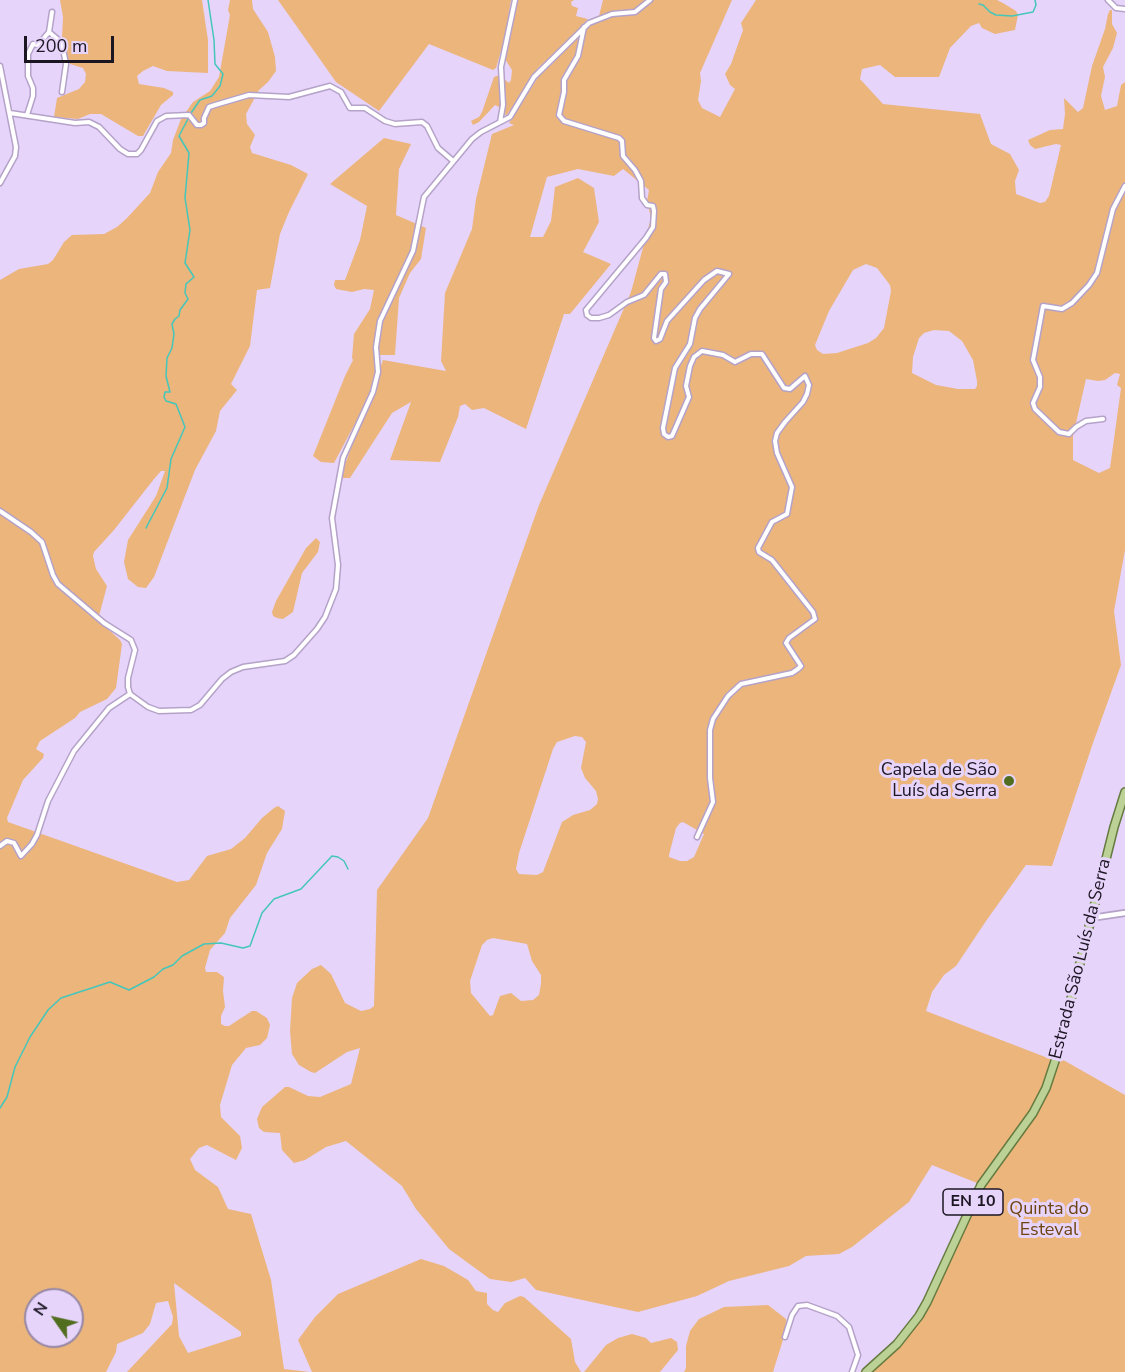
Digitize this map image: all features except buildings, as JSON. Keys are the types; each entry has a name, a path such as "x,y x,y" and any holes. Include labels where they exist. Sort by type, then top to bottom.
{"main road":[{"name":"Estrada São Luís da Serra","path":"866,1372 902,1338 924,1307 981,1185 1045,1091 1058,1051 1114,826 1125,792"}],"street":[{"path":"500,123 503,105 501,68 515,0"},
{"path":"0,511 32,532 42,542 58,584 104,623 131,640 135,650 128,678 130,694 148,707 159,711 191,710 200,705 231,672 243,667 285,661 306,642 321,623 331,603 339,578 332,518 343,458 373,392 378,372 376,347 380,321 412,251 424,198 472,139 510,117 534,77 584,27 594,20 609,15 635,12 650,0"},
{"path":"1110,0 1114,7 1125,9"},
{"path":"27,116 33,96 33,88 28,76 28,54 33,44 38,45 49,32 52,12"},
{"path":"584,27 578,56 564,80 559,115 564,121 620,138 623,156 641,181 642,198 647,205 653,206 654,211 653,228 586,310 587,315 591,318 609,315 627,302 639,299 661,274 665,274 666,282 661,289 654,338 656,341 660,339 667,321 704,280 717,271 729,274 700,309 695,318 690,344 675,368 663,428 664,434 668,437 672,436 689,397 686,386 690,366 694,357 702,351 723,355 735,362 751,354 762,354 784,388 790,389 805,376 809,385 803,402 777,433 775,441 777,453 792,487 787,514 772,522 758,548 759,552 772,560 813,612 815,619 786,643 801,666 798,669 792,673 741,684 728,696 713,719 710,730 713,802 697,837"},
{"path":"49,32 62,43 66,64 62,92"},
{"path":"0,66 15,136 15,156 0,183"},
{"path":"10,113 75,123 89,122 99,127 120,149 128,154 136,154 141,150 157,121 166,116 189,115 201,126 209,107 249,94 289,98 330,86 341,92 350,108 365,108 385,121 395,124 422,122 427,126 438,148 453,160"},
{"path":"1103,419 1086,421 1069,434 1059,432 1035,409 1033,403 1041,387 1040,377 1033,360 1043,306 1062,309 1072,303 1089,285 1097,273 1113,209 1125,186"},
{"path":"0,846 7,842 14,843 21,856 32,844 48,801 74,751 109,708 130,694"},
{"path":"1091,918 1125,913"},
{"path":"785,1337 792,1315 798,1306 807,1305 837,1316 849,1327 858,1355 852,1372"}],"green space":[{"path":"60,0 202,0 208,40 208,73 167,71 153,66 137,76 139,84 164,88 173,92 173,95 161,105 143,136 138,136 101,114 90,114 78,119 54,117 57,98 79,89 85,82 86,74 83,68 70,64 67,57 62,37 63,17"},
{"path":"230,0 252,0 253,9 268,32 275,57 276,71 259,90 246,114 247,124 255,135 250,147 252,153 291,165 308,174 280,234 270,288 257,290 250,346 231,384 237,390 220,411 216,431 195,470 154,577 146,588 138,587 128,579 124,562 128,540 156,496 165,471 161,471 94,552 96,569 107,586 99,621 122,644 116,688 107,699 80,712 75,718 40,741 36,749 44,754 43,758 23,780 7,818 8,822 177,882 189,880 207,856 231,849 274,808 278,806 285,811 282,829 267,853 256,885 230,918 225,933 210,950 205,968 206,972 217,972 224,977 225,1007 221,1016 221,1024 229,1026 252,1011 256,1011 267,1018 270,1025 267,1038 260,1045 246,1048 232,1065 220,1105 221,1117 240,1136 242,1148 236,1160 207,1145 199,1148 190,1159 195,1170 218,1187 228,1209 251,1214 271,1280 284,1369 310,1372 127,1372 172,1324 173,1317 168,1301 156,1303 150,1324 143,1333 117,1344 116,1352 106,1372 0,1372 0,280 19,269 48,264 72,235 104,234 117,227 150,193 158,172 171,153 181,119 193,102 210,91 219,77 230,15 228,10","holes":["174,1283 241,1332 241,1336 188,1353 179,1336"]},
{"path":"278,0 511,0 505,37 496,68 493,70 429,44 379,111 336,82"},
{"path":"517,0 574,0 571,2 572,6 578,8 576,16 588,19 538,68 507,115 501,114 499,107 495,105 479,122 473,125 471,121 479,117 482,112 494,77 499,75 509,83 511,80 512,70 505,59"},
{"path":"603,0 646,0 632,11 599,16"},
{"path":"652,0 732,0 700,73 698,100 702,108 720,117 735,89 730,85 725,74 743,30 741,23 756,0 997,0 1016,11 1018,15 1015,30 995,34 982,28 979,23 971,26 950,48 939,77 895,77 880,65 862,69 860,79 883,104 980,114 991,144 1010,154 1019,170 1015,181 1016,194 1040,203 1045,202 1049,196 1061,145 1035,149 1028,140 1050,130 1063,129 1064,98 1078,112 1083,108 1092,66 1108,14 1112,10 1112,24 1117,33 1113,48 1103,67 1105,77 1101,96 1105,110 1117,106 1121,85 1125,82 1125,550 1114,611 1121,665 1052,866 1026,865 956,966 944,975 932,992 926,1011 1053,1060 1033,1106 977,1183 932,1165 909,1202 852,1247 839,1254 806,1256 789,1266 729,1281 697,1296 638,1312 536,1290 525,1278 511,1282 490,1279 449,1249 416,1209 402,1186 346,1141 326,1147 305,1160 294,1163 282,1150 280,1133 264,1132 259,1128 257,1119 262,1107 285,1087 308,1096 320,1097 351,1084 360,1048 347,1052 315,1073 299,1065 292,1054 290,1031 292,998 297,983 312,969 321,965 331,974 345,1003 361,1011 374,1006 377,890 428,818 539,505 631,292 651,218 647,201 649,190 623,169 614,176 578,169 547,177 530,237 543,237 551,221 555,187 578,178 594,188 599,222 583,252 611,264 570,314 564,314 526,429 484,408 472,410 465,404 460,406 458,417 440,462 390,460 411,402 392,413 350,478 340,478 383,360 446,371 441,361 445,293 472,229 476,199 492,134 514,125 509,123 542,71 550,66 593,22 612,16 634,14 644,9","holes":["866,264 877,268 890,285 891,291 884,328 876,338 868,343 837,353 823,354 817,350 815,345 829,311 853,270","934,330 949,331 962,341 973,360 977,381 975,389 936,385 912,373 913,357 919,338 924,333","1115,373 1120,374 1117,385 1121,388 1110,468 1099,473 1073,460 1073,436 1086,379 1105,380","575,736 582,737 586,742 581,768 585,778 596,791 597,804 590,810 573,815 562,822 543,872 537,875 519,874 516,869 519,853 557,742","683,822 704,834 694,857 687,861 669,857 676,828","493,938 527,944 532,961 541,975 539,995 533,1000 521,1001 511,993 500,996 493,1015 490,1016 471,993 470,981 482,945"]},
{"path":"384,138 411,144 399,169 396,215 426,228 421,259 410,273 399,298 395,355 380,355 367,401 334,463 321,462 313,456 353,360 354,334 370,309 374,290 364,289 352,292 336,289 334,285 335,280 345,280 360,240 367,206 330,184"},
{"path":"316,538 320,542 318,552 302,573 293,612 283,619 273,616 276,601 306,548"},
{"name":"Quinta do Esteval","path":"1058,1057 1125,1095 1125,1372 860,1372 900,1336 917,1314 974,1200 1033,1113"},
{"path":"421,1259 444,1266 468,1280 476,1291 487,1293 487,1304 498,1312 505,1303 520,1296 524,1297 571,1339 575,1362 581,1372 312,1372 298,1340 315,1317 338,1294"},
{"path":"768,1305 786,1319 787,1327 773,1372 684,1372 690,1331 699,1319 724,1307"},
{"path":"632,1334 646,1338 651,1343 671,1338 677,1342 678,1350 660,1372 584,1372 606,1345"}],"waterway":[{"path":"191,113 200,100 212,96 220,86 223,74 215,64 208,0"},
{"path":"979,4 996,15 1012,16 1033,12 1036,5 1035,0"},
{"path":"146,528 167,488 171,459 185,427 176,404 166,401 164,397 165,392 170,392 166,376 167,358 172,348 174,334 172,324 188,299 185,293 186,284 194,277 185,263 190,230 185,198 189,153 179,136 189,117"},
{"path":"0,1108 7,1097 15,1067 30,1037 48,1010 61,998 110,982 129,990 154,977 163,969 173,965 182,956 204,944 221,943 243,948 250,946 262,913 274,899 301,889 332,856 344,861 348,869"}],"place":[{"name":"Capela de São Luís da Serra","path":"1009,781"}]}
